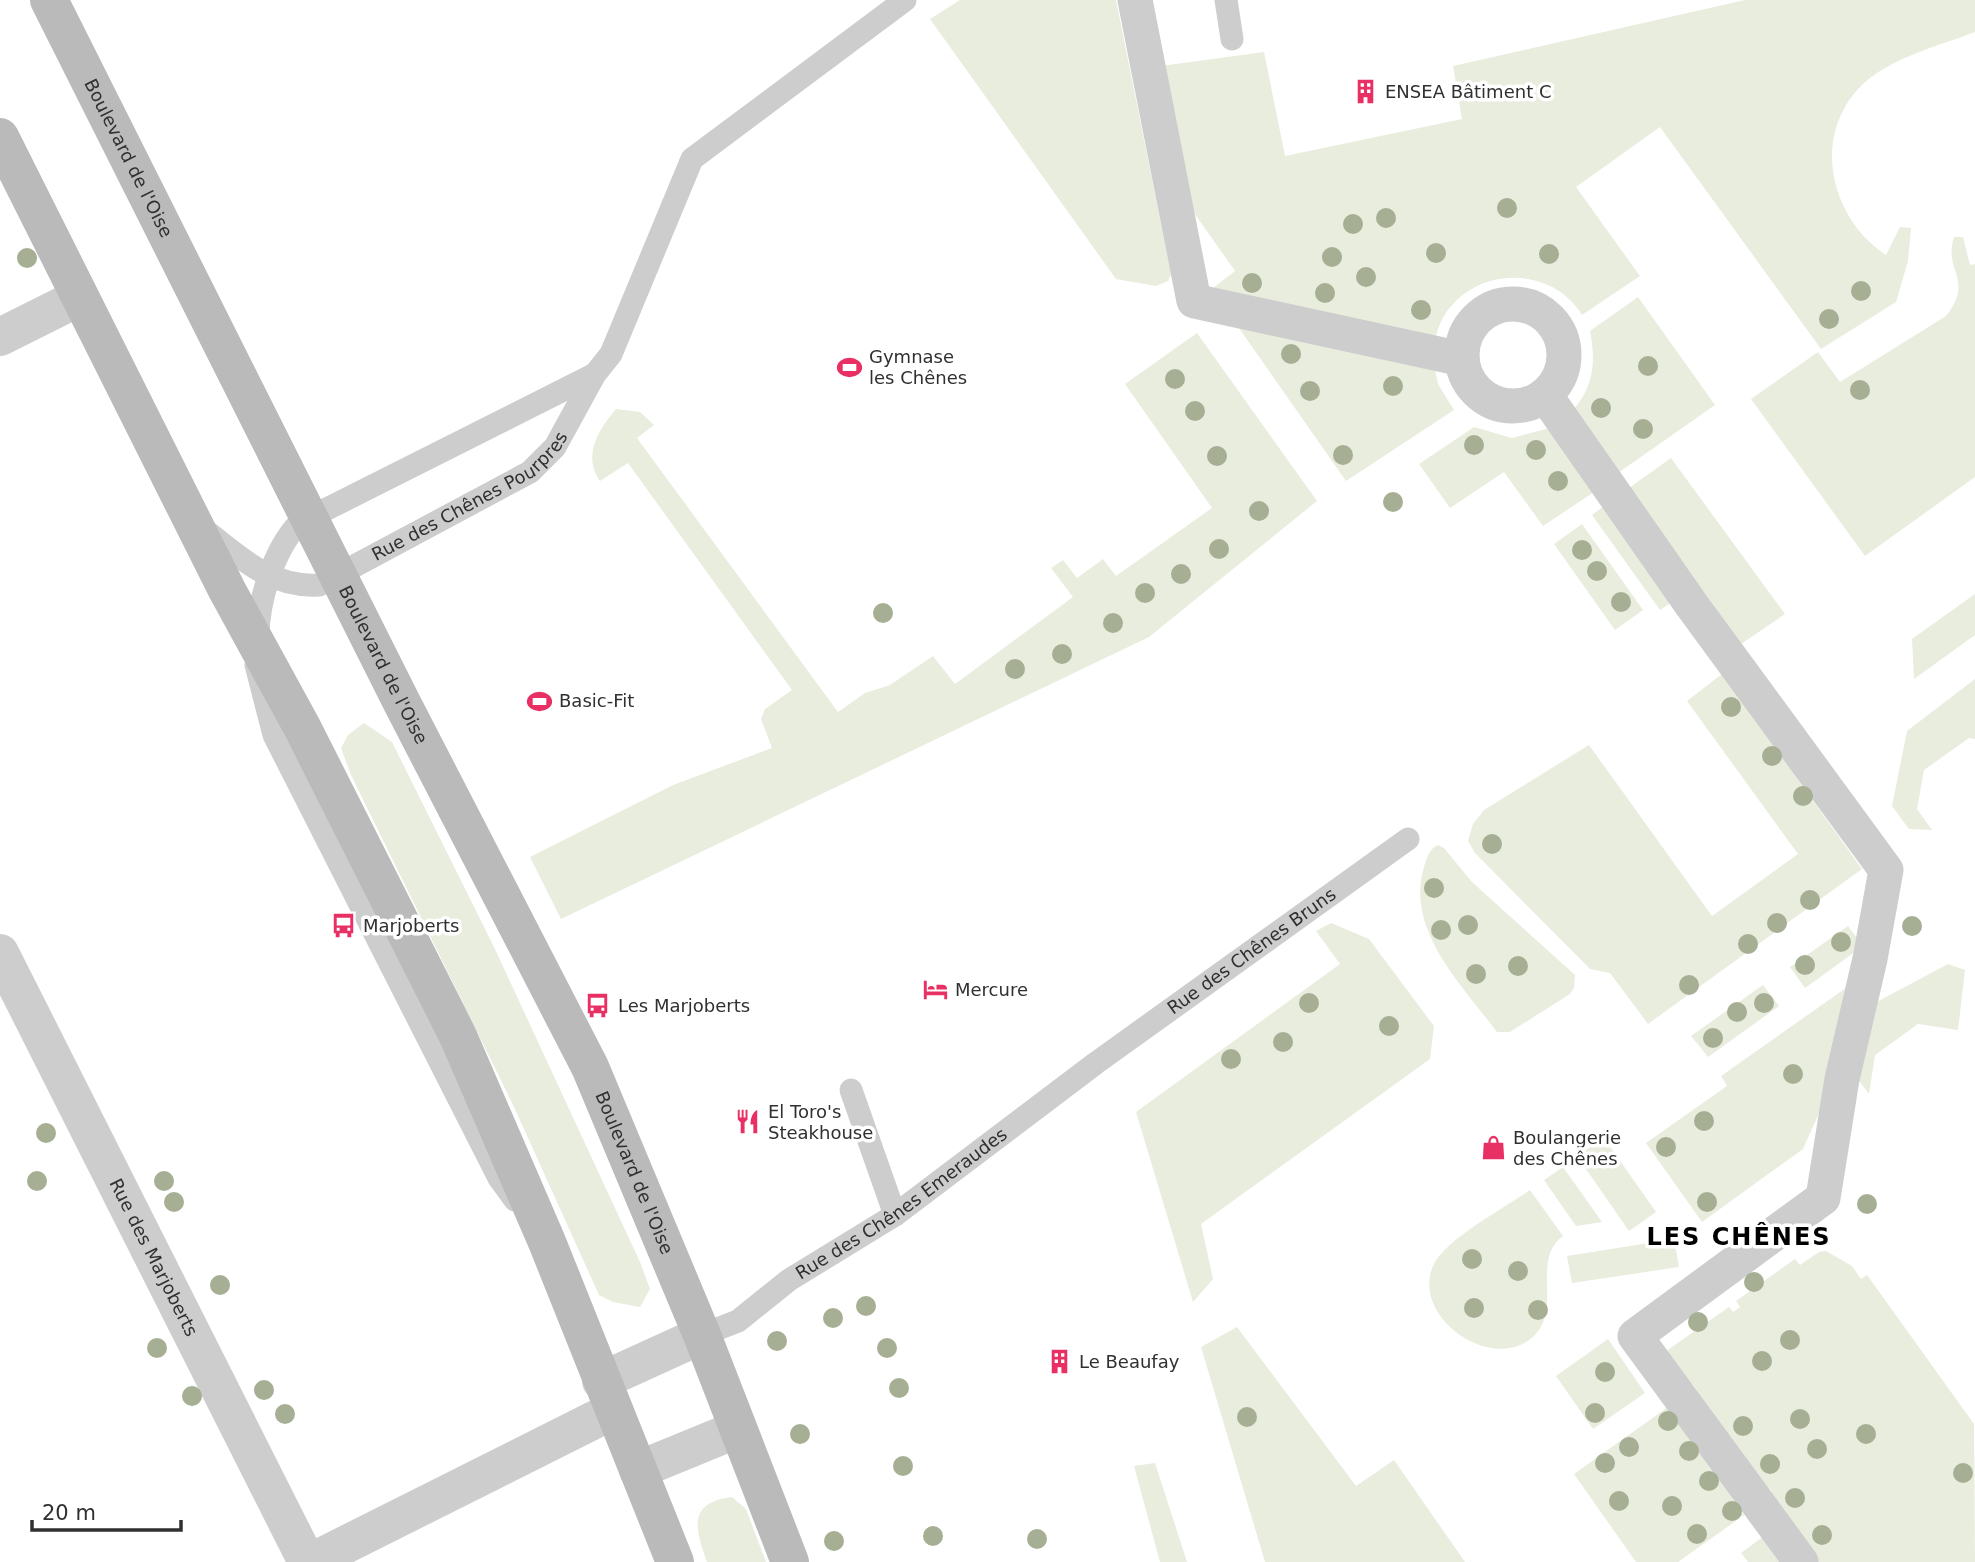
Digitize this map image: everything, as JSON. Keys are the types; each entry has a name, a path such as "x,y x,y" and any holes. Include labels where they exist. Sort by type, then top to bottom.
{"main road":[{"name":"Boulevard de l'Oise","path":"49,0 308,516 590,1066 702,1335 790,1562"},
{"path":"0,137 191,520 253,634 458,1036 547,1242 675,1562"}],"street":[{"path":"1135,0 1194,300 1462,359"},
{"path":"0,337 80,297"},
{"path":"1513,303 1533,308 1557,328 1564,347 1563,368 1545,395 1518,406 1497,404 1472,386 1462,359 1465,337 1484,312 1513,303"},
{"path":"1545,395 1691,604 1886,870 1870,959 1842,1079 1823,1198 1635,1336 1801,1562"},
{"name":"Rue des Marjoberts","path":"0,953 264,1483 309,1562 608,1395"},
{"path":"608,1395 702,1335"},
{"path":"638,1470 738,1429"}],"lane":[{"name":"Rue des Chênes Pourpres","path":"191,520 271,577 307,586 319,585 530,472 555,447 595,374 611,355 692,159 905,0"},
{"path":"1226,0 1232,39"},
{"name":"Rue des Chênes Pourpres","path":"253,634 271,577 290,532 308,516 595,374"},
{"name":"Rue des Chênes Bruns","path":"1096,1063 1408,839"},
{"name":"Rue des Chênes Emeraudes","path":"702,1335 738,1321 789,1280 895,1215 1096,1063"},
{"path":"851,1090 895,1215"}],"shaded area":[{"path":"960,0 1116,0 1171,274 1168,281 1156,286 1116,279 930,19"},
{"path":"1745,0 1975,0 1975,32 1888,66 1863,84 1846,104 1836,127 1832,151 1840,198 1851,220 1867,239 1886,255 1900,227 1911,228 1908,261 1896,302 1821,349 1660,127 1576,187 1640,276 1582,315 1566,297 1547,284 1525,278 1502,279 1480,285 1461,296 1446,313 1436,336 1213,288 1235,271 1185,200 1161,66 1264,52 1285,156 1462,119 1453,66"},
{"path":"1954,237 1963,237 1970,265 1975,264 1975,477 1865,556 1751,399 1818,352 1840,382 1946,316 1958,293 1952,259"},
{"path":"1638,297 1715,405 1618,473 1573,410 1585,392 1592,373 1590,331"},
{"path":"1234,321 1434,365 1438,384 1454,410 1346,481"},
{"path":"1197,333 1317,501 1149,637 561,919 530,857 673,785 772,748 761,719 765,709 792,690 628,463 600,481 593,462 595,443 616,409 640,412 654,425 637,438 838,712 865,693 890,685 933,656 955,684 1073,597 1051,568 1063,560 1077,578 1103,559 1116,576 1212,508 1125,384"},
{"path":"1474,427 1512,438 1550,428 1594,492 1543,526 1504,472 1450,508 1419,464"},
{"path":"1671,458 1785,614 1741,644 1629,488"},
{"path":"1604,506 1672,602 1660,610 1592,515"},
{"path":"1582,524 1643,610 1615,630 1554,544"},
{"path":"1975,594 1975,635 1914,679 1912,639"},
{"path":"1722,674 1862,869 1648,1024 1610,973 1590,969 1475,853 1468,841 1473,824 1484,810 1589,745 1712,916 1798,854 1687,701"},
{"path":"1975,679 1975,739 1969,738 1924,770 1917,809 1932,830 1909,829 1892,806 1907,731"},
{"path":"364,723 392,742 494,947 640,1262 650,1289 640,1307 613,1302 599,1295 514,1107 351,775 341,748 348,735"},
{"path":"1438,845 1444,848 1472,882 1575,975 1574,988 1570,994 1510,1032 1497,1032 1440,956 1430,934 1422,913 1420,890 1427,857"},
{"path":"1331,923 1369,939 1434,1026 1430,1059 1201,1224 1213,1279 1193,1302 1136,1112 1340,964 1316,931"},
{"path":"1848,926 1863,946 1805,988 1790,967"},
{"path":"1948,964 1965,970 1958,1030 1918,1024 1875,1055 1869,1094 1856,1077 1871,1005"},
{"path":"1853,983 1820,1111 1803,1149 1702,1222 1646,1143 1727,1086 1721,1076"},
{"path":"1763,985 1779,1006 1708,1057 1691,1036"},
{"path":"1604,1138 1656,1212 1629,1231 1577,1156"},
{"path":"1563,1167 1602,1222 1576,1226 1544,1180"},
{"path":"1530,1190 1563,1236 1553,1247 1548,1259 1545,1318 1538,1331 1526,1342 1509,1348 1490,1348 1472,1342 1456,1332 1442,1318 1433,1302 1429,1284 1433,1266 1462,1235"},
{"path":"1674,1239 1679,1267 1572,1283 1567,1256"},
{"path":"1826,1251 1852,1266 1861,1279 1867,1275 1974,1424 1975,1562 1815,1562 1777,1510 1771,1490 1758,1482 1743,1454 1692,1395 1697,1390 1692,1384 1686,1388 1662,1354 1729,1307 1733,1312 1740,1307 1736,1301 1795,1259 1800,1265 1819,1252"},
{"path":"1237,1327 1356,1486 1394,1460 1465,1562 1265,1562 1201,1347"},
{"path":"1608,1339 1645,1393 1593,1429 1556,1376"},
{"path":"1668,1407 1744,1515 1678,1562 1636,1562 1574,1474"},
{"path":"1155,1463 1187,1562 1160,1562 1134,1466"},
{"path":"732,1497 746,1509 766,1562 707,1562 698,1528 701,1511 718,1500"},
{"path":"1764,1536 1783,1562 1748,1562 1741,1553"}],"place":[{"name":"ENSEA Bâtiment C","path":"1365,92"},
{"name":"Gymnase les Chênes","path":"849,367"},
{"name":"Basic-Fit","path":"539,701"},
{"name":"Marjoberts","path":"343,926"},
{"name":"Mercure","path":"935,990"},
{"name":"Les Marjoberts","path":"598,1006"},
{"name":"El Toro's Steakhouse","path":"748,1122"},
{"name":"Boulangerie des Chênes","path":"1493,1148"},
{"name":"Le Beaufay","path":"1059,1362"}],"district":[{"name":"LES CHÊNES","path":"1739,1237"}]}
